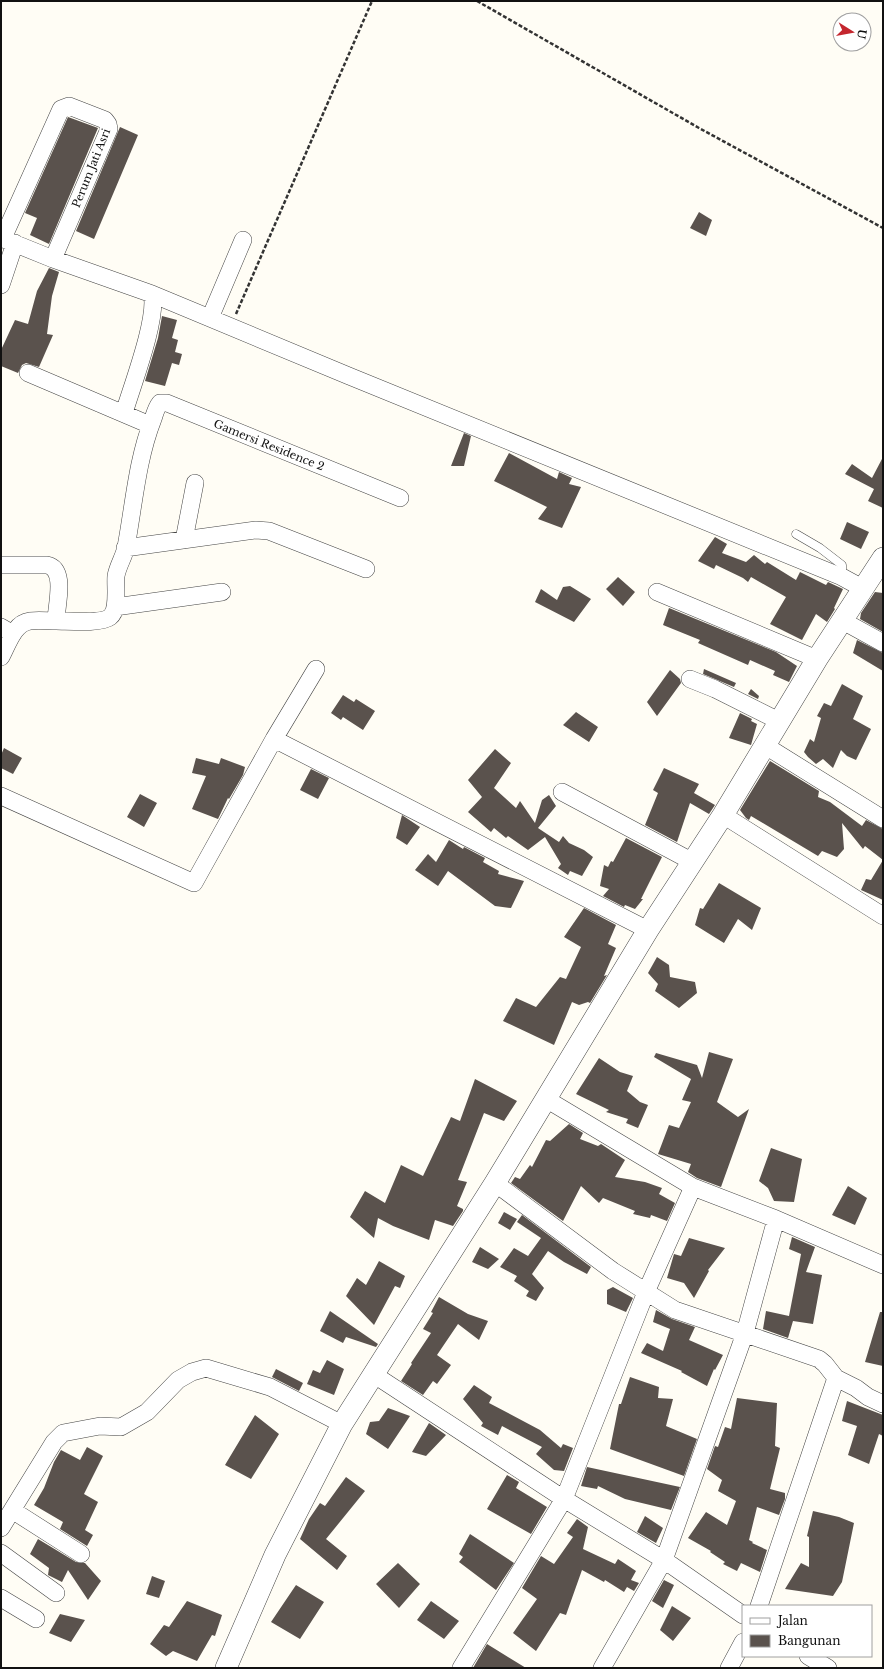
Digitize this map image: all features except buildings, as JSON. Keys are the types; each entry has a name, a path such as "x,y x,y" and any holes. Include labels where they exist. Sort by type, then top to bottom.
{"street":[{"name":"Perum Jati Asri","path":"1,285 6,240 61,109 69,106 105,120 109,129 53,259"},
{"path":"6,240 53,259 152,294 842,577 864,589"},
{"path":"210,318 244,240"},
{"path":"124,413 149,329 154,301 152,294"},
{"path":"28,373 150,425"},
{"name":"Gamersi Residence 2","path":"115,607 116,577 118,566 125,548 140,464 150,425 160,403 167,403 400,498"},
{"path":"184,540 195,483"},
{"path":"125,548 256,530 269,531 366,569"},
{"path":"226,1668 275,1555 342,1424 496,1183 648,930 694,862 778,721 883,558"},
{"path":"1,565 53,566 59,579 56,621"},
{"path":"1,657 7,630 22,623 30,621 92,621 106,619 114,613 115,607 222,592"},
{"path":"657,592 817,659"},
{"path":"843,621 883,643"},
{"path":"1,796 194,883 274,739 316,668"},
{"path":"690,679 778,721"},
{"path":"274,739 648,930"},
{"path":"764,745 883,819"},
{"path":"562,792 694,862"},
{"path":"723,815 883,916"},
{"path":"546,1099 693,1187 776,1219 883,1265"},
{"path":"496,1183 613,1271 675,1310 819,1359 836,1378 883,1404"},
{"path":"461,1668 564,1499 646,1292 693,1187"},
{"path":"602,1668 664,1560 746,1333 776,1219"},
{"path":"1,1528 54,1442 63,1433 100,1426 120,1427 147,1412 178,1380 192,1372 206,1368 270,1387 342,1424"},
{"path":"374,1374 564,1499 664,1560 742,1614"},
{"path":"759,1605 836,1378"},
{"path":"12,1510 81,1554"},
{"path":"1,1553 56,1593"},
{"path":"1,1598 36,1619"},
{"path":"729,1668 742,1644"},
{"path":"810,1657 828,1668"}],"lane":[{"path":"796,534 820,548 842,565 842,577"}],"path":[{"path":"231,327 372,1"},
{"path":"478,1 699,128 883,228"}]}
